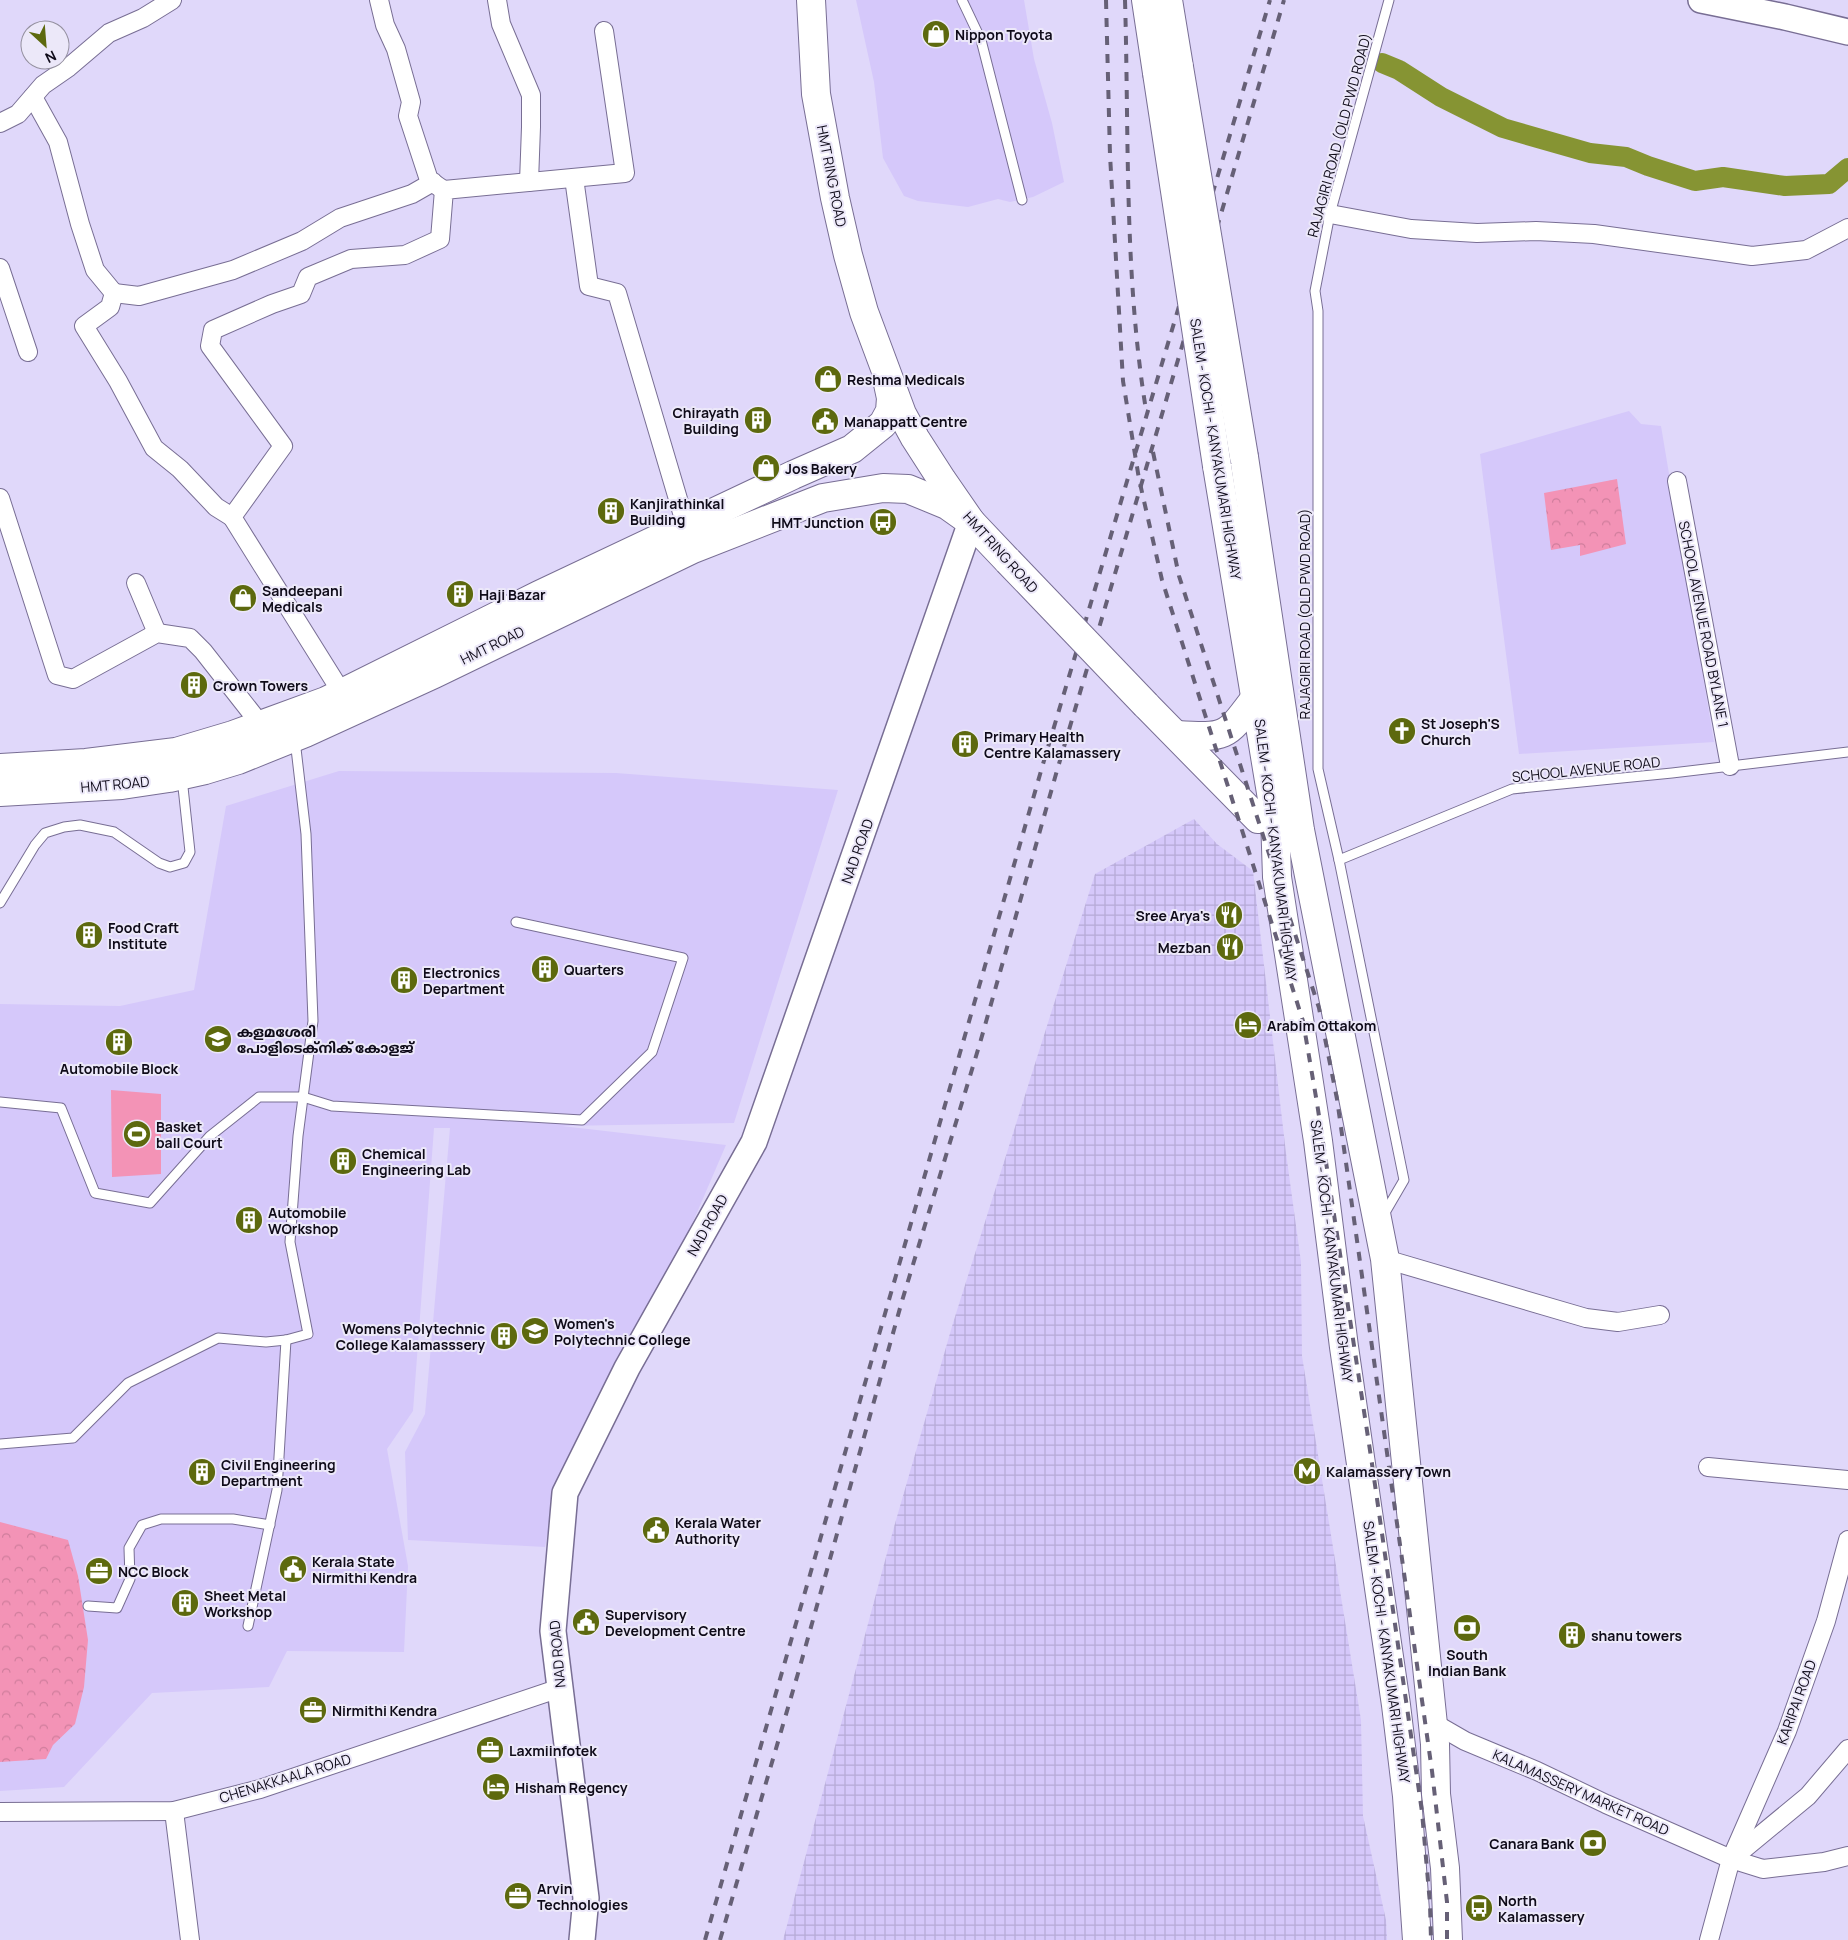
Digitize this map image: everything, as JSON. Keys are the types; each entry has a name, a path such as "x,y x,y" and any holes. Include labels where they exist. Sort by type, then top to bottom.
{"main road":[{"name":"HMT RING ROAD","path":"811,0 816,94 835,198 848,255 864,312 885,370 902,414 915,438 971,522 1008,561 1258,819 1275,817"},
{"name":"SALEM - KOCHI - KANYAKUMARI HIGHWAY","path":"1146,0 1168,70 1244,457 1300,830 1385,1259 1435,1744 1436,1794 1445,1868 1448,1940"},
{"name":"SALEM - KOCHI - KANYAKUMARI HIGHWAY","path":"1168,0 1168,70 1217,466 1275,817 1277,877 1318,1141 1344,1347 1396,1705 1407,1796 1417,1940"},
{"name":"HMT ROAD","path":"0,768 86,763 176,752 261,725 342,693 521,604 792,474 852,449 883,424 890,411 891,398 885,370"},
{"name":"HMT ROAD","path":"0,792 122,785 182,776 238,760 434,674 693,549 824,498 883,488 908,489 947,505 971,522"},
{"path":"1177,735 1213,736 1227,732 1256,697"},
{"path":"1266,756 1291,771"}],"street":[{"path":"0,123 18,114 43,85 70,67 109,33 143,18 172,0"},
{"path":"379,0 385,25 396,49 411,102 408,116 429,180 438,186"},
{"path":"497,0 501,24 530,95 532,127 529,182"},
{"path":"1700,0 1848,32"},
{"path":"33,96 58,142 80,224 95,270 114,293 139,296 233,270 302,241 340,218 438,186 529,182 625,173 604,31"},
{"path":"574,178 589,286 617,292 686,526"},
{"path":"232,517 283,446 210,346 213,330 272,304 301,294 308,277 351,259 405,255 440,239 438,186"},
{"path":"1330,214 1411,229 1477,233 1536,231 1594,234 1752,256 1806,250 1848,228"},
{"path":"0,268 28,352"},
{"path":"114,293 110,307 84,326 118,381 154,448 180,468 216,507 232,517 342,693"},
{"name":"SCHOOL AVENUE ROAD BYLANE 1","path":"1677,481 1730,766"},
{"path":"0,498 57,675 73,679 157,633 190,638 203,651 261,725"},
{"name":"NAD ROAD","path":"582,1940 586,1898 553,1631 565,1493 627,1368 754,1142 971,522"},
{"path":"136,583 157,633"},
{"path":"1385,1259 1586,1318 1618,1322 1660,1315"},
{"path":"1708,1467 1848,1480"},
{"name":"KARIPAI ROAD","path":"1708,1940 1731,1859 1787,1731 1826,1621 1848,1540"},
{"name":"CHENAKKAALA ROAD","path":"0,1812 174,1810 260,1789 560,1688"},
{"name":"KALAMASSERY MARKET ROAD","path":"1432,1722 1465,1742 1537,1771 1614,1808 1731,1859 1763,1869 1824,1862 1848,1856"},
{"path":"1731,1859 1808,1796 1848,1749"},
{"path":"174,1810 190,1940"}],"lane":[{"path":"962,0 981,40 1022,200"},
{"name":"RAJAGIRI ROAD (OLD PWD ROAD)","path":"1379,1223 1404,1180 1339,860 1318,768 1318,311 1315,291 1330,214 1389,0"},
{"path":"0,1444 73,1438 128,1383 218,1338 266,1342 286,1340 308,1334 290,1242 298,1136 313,1021 306,834 294,737"},
{"name":"SCHOOL AVENUE ROAD","path":"1339,860 1512,789 1848,752"},
{"path":"0,903 35,845 45,833 64,827 80,824 114,832 158,863 170,867 184,863 190,852 182,776"},
{"path":"0,1102 61,1108 95,1193 150,1203 210,1136 259,1097 303,1097 332,1106 582,1120 652,1052 682,958 516,922"},
{"path":"248,1626 277,1490 286,1340"},
{"path":"88,1606 117,1608 130,1579 129,1548 142,1525 161,1519 233,1519 270,1525"}],"shaded area":[{"path":"856,0 1024,0 1034,59 1052,123 1064,182 1033,197 1010,202 998,199 968,207 918,201 904,196 883,158 874,82"},
{"path":"1629,411 1641,424 1661,426 1714,742 1519,754 1480,454"},
{"path":"339,771 616,773 838,790 734,1123 562,1126 726,1145 680,1252 557,1485 545,1547 408,1540 405,1452 425,1414 450,1128 434,1128 413,1411 387,1449 408,1566 404,1652 287,1651 269,1687 152,1693 64,1787 0,1791 0,1004 120,1006 194,990 226,806"},
{"path":"1194,819 1217,844 1253,871 1286,1153 1301,1262 1302,1356 1361,1720 1363,1816 1386,1920 1387,1940 783,1940 894,1527 953,1323 1095,874"}],"green space":[{"path":"1617,479 1626,544 1580,556 1580,545 1551,550 1544,493"},
{"name":"Basket ball Court","path":"111,1090 161,1094 161,1174 112,1177"},
{"path":"0,1522 68,1540 78,1576 88,1640 84,1687 75,1724 53,1745 46,1759 0,1762"}],"waterway":[{"path":"1382,63 1399,70 1441,97 1503,128 1590,153 1626,157 1695,181 1723,177 1785,186 1829,184 1848,168"}],"railway":[{"path":"1106,0 1110,155 1123,381 1139,479 1162,580 1303,1021 1371,1457 1422,1812 1430,1904 1431,1940"},
{"path":"1125,0 1131,257 1134,308 1146,410"},
{"path":"705,1940 1043,764 1270,0"},
{"path":"720,1940 799,1670 902,1301 980,1043 1056,774 1284,0"},
{"path":"1153,452 1179,576 1319,1008 1337,1099 1432,1771 1447,1902 1447,1940"}],"place":[{"name":"Nippon Toyota","path":"936,34"},
{"name":"Reshma Medicals","path":"828,379"},
{"name":"Chirayath Building","path":"758,420"},
{"name":"Manappatt Centre","path":"825,421"},
{"name":"Jos Bakery","path":"766,468"},
{"name":"Kanjirathinkal Building","path":"611,511"},
{"name":"HMT Junction","path":"883,522"},
{"name":"Haji Bazar","path":"460,594"},
{"name":"Sandeepani Medicals","path":"243,598"},
{"name":"Crown Towers","path":"194,685"},
{"name":"St Joseph'S Church","path":"1402,731"},
{"name":"Primary Health Centre Kalamassery","path":"965,744"},
{"name":"Sree Arya's","path":"1229,915"},
{"name":"Food Craft Institute","path":"89,935"},
{"name":"Mezban","path":"1230,947"},
{"name":"Quarters","path":"545,969"},
{"name":"Electronics Department","path":"404,980"},
{"name":"Arabim Ottakom","path":"1248,1025"},
{"name":"കളമശേരി പോളിടെക്നിക് കോളജ്","path":"218,1039"},
{"name":"Automobile Block","path":"119,1042"},
{"name":"Basket ball Court","path":"137,1134"},
{"name":"Chemical Engineering Lab","path":"343,1161"},
{"name":"Automobile WOrkshop","path":"249,1220"},
{"name":"Women's Polytechnic College","path":"535,1331"},
{"name":"Womens Polytechnic College Kalamasssery","path":"504,1336"},
{"name":"Kalamassery Town","path":"1307,1471"},
{"name":"Civil Engineering Department","path":"202,1472"},
{"name":"Kerala Water Authority","path":"656,1530"},
{"name":"Kerala State Nirmithi Kendra","path":"293,1569"},
{"name":"NCC Block","path":"99,1571"},
{"name":"Sheet Metal Workshop","path":"185,1603"},
{"name":"Supervisory Development Centre","path":"586,1622"},
{"name":"South Indian Bank","path":"1467,1628"},
{"name":"shanu towers","path":"1572,1635"},
{"name":"Nirmithi Kendra","path":"313,1710"},
{"name":"Laxmiinfotek","path":"490,1750"},
{"name":"Hisham Regency","path":"496,1787"},
{"name":"Canara Bank","path":"1593,1843"},
{"name":"Arvin Technologies","path":"518,1896"},
{"name":"North Kalamassery","path":"1479,1908"}]}
